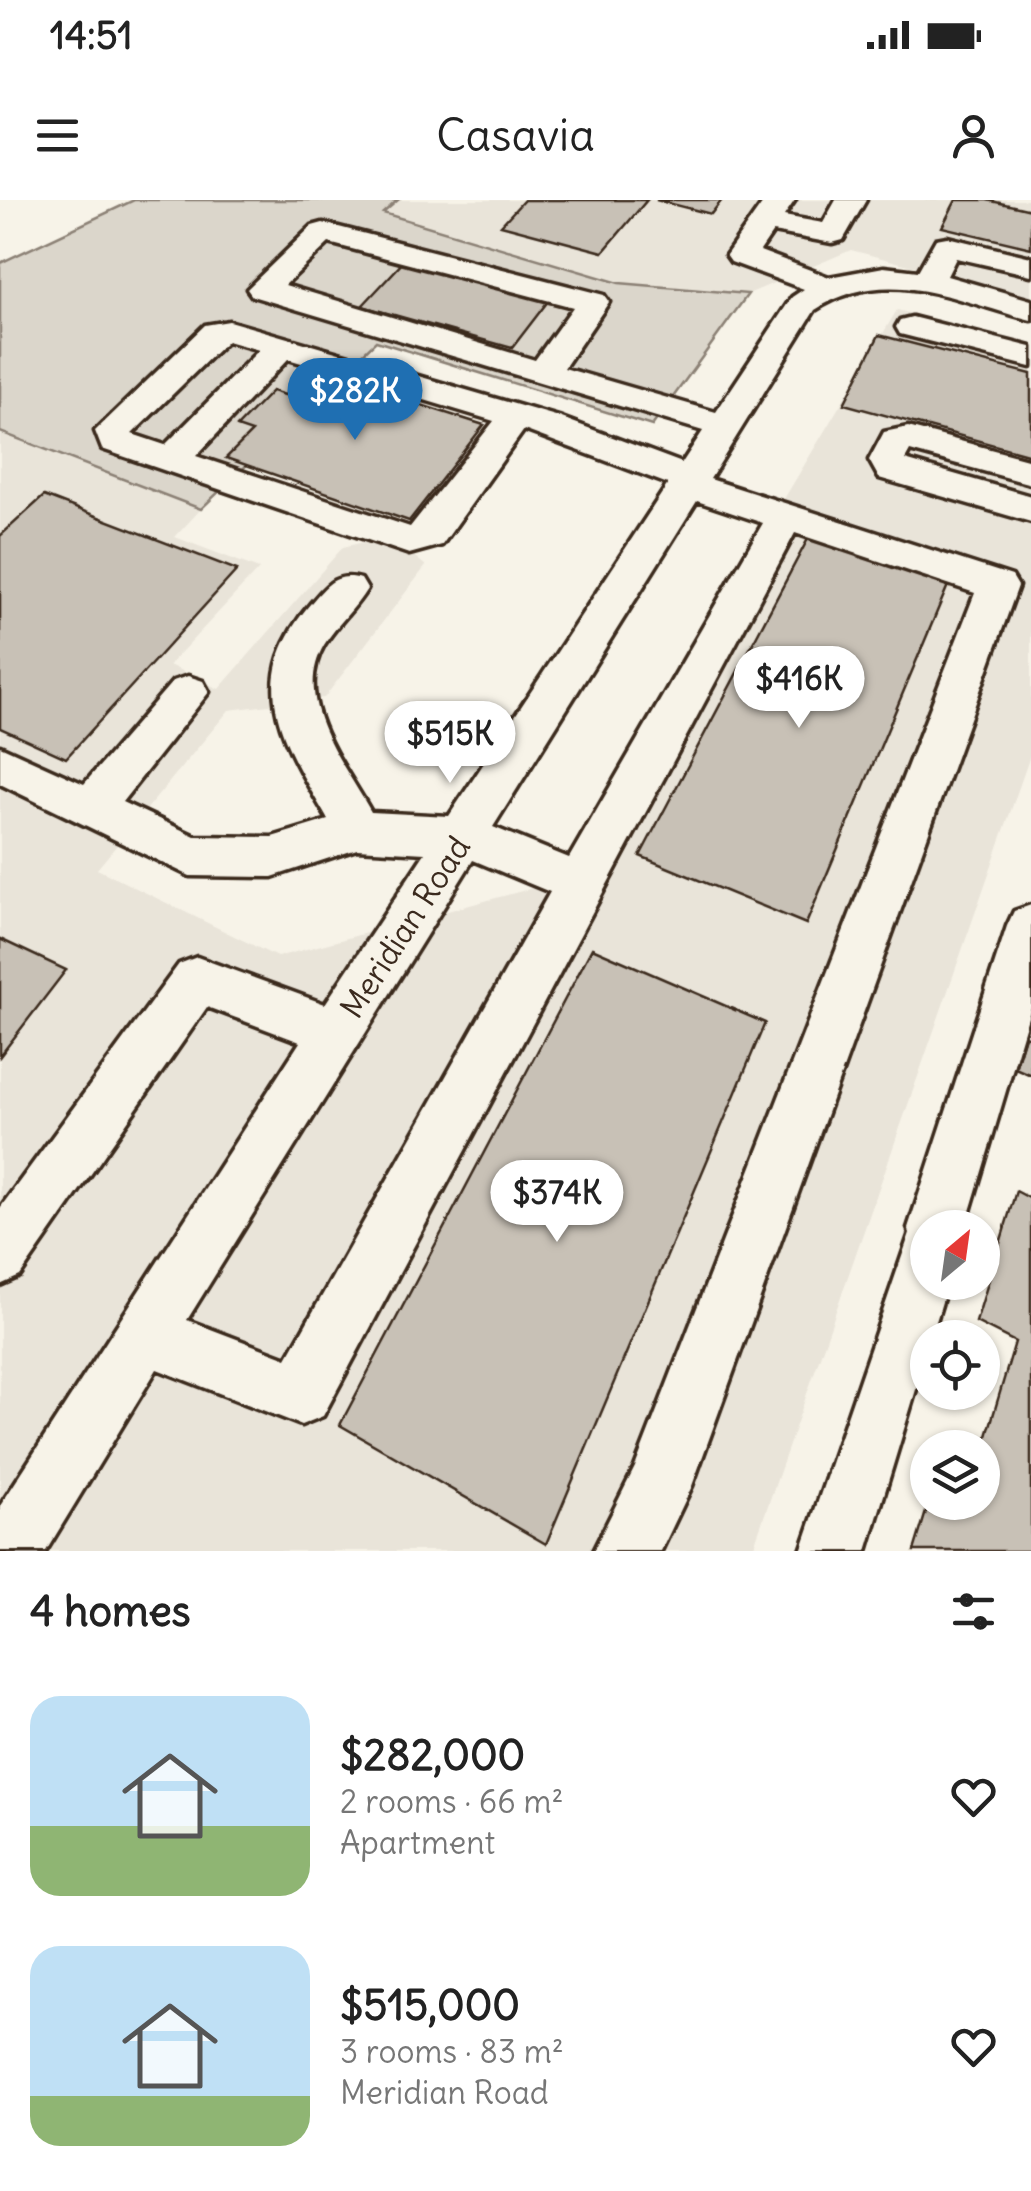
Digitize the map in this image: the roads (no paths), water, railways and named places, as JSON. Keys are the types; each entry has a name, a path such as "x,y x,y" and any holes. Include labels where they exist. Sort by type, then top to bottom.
{"street":[{"path":"851,200 832,234 773,211 742,255 827,287 878,276 928,282 1031,310"},
{"path":"928,282 946,246 1031,266"},
{"path":"543,374 593,302 342,275 543,374 725,426"},
{"name":"Meridian Road","path":"9,1551 797,312 827,287"},
{"path":"912,328 1031,357"},
{"path":"516,416 428,536 410,541 115,440 113,431 217,332 229,331 516,416 785,518 998,586 660,1486 626,1551"},
{"path":"171,460 282,346"},
{"path":"1031,472 908,439 897,440 888,460 892,469 1031,509"},
{"path":"145,1334 301,1394 785,518"},
{"path":"347,590 298,655 294,680 300,722 358,830"},
{"path":"90,808 188,692"},
{"path":"0,764 190,856 272,857 358,830 464,836 580,883"},
{"path":"942,1210 1031,926"},
{"path":"0,1256 197,980 338,1032"},
{"path":"834,1551 913,1300"}]}
